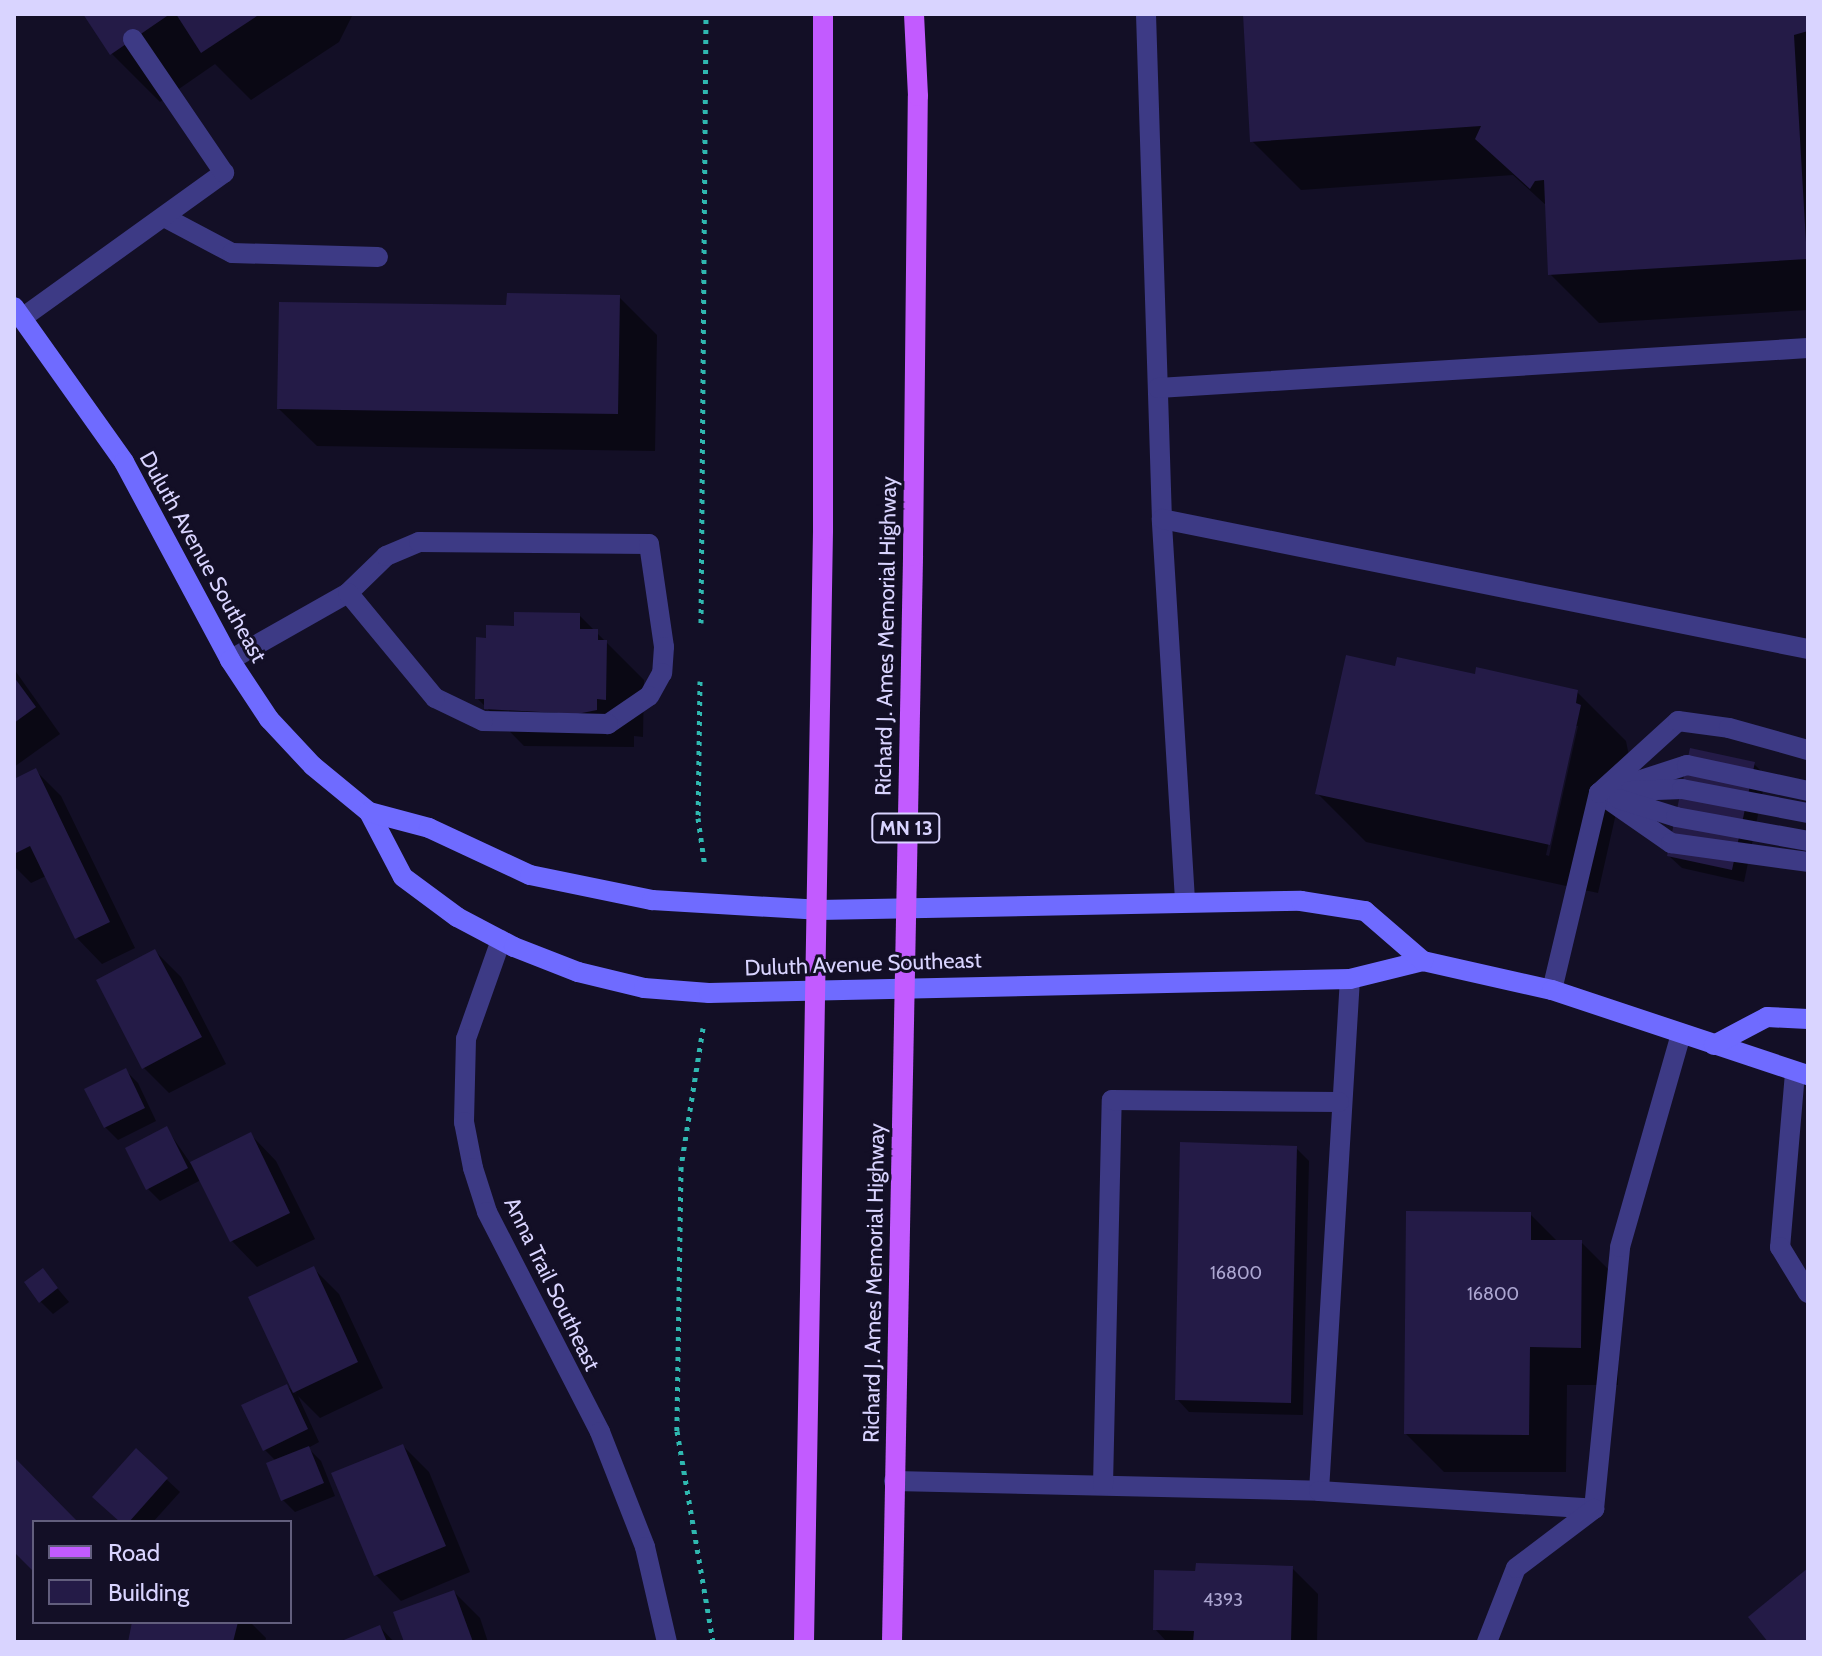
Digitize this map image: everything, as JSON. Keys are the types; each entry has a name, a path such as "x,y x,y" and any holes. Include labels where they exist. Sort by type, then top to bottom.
{"main road":[{"path":"804,1642 818,910 823,14"},
{"name":"Richard J. Ames Memorial Highway","path":"892,1642 918,112 914,14"}],"street":[{"path":"1146,14 1162,519 1185,900"},
{"path":"18,312 164,217 224,173 133,39"},
{"path":"164,217 232,253 378,257"},
{"name":"Duluth Avenue Southeast","path":"18,312 124,462 230,660 269,719 313,766 369,812 403,877 457,917 501,940 578,972 644,988 709,993 1350,979 1423,961 1552,990 1802,1074"},
{"path":"1158,388 1808,348"},
{"path":"1162,519 1808,649"},
{"path":"230,660 348,593 386,556 419,542 649,544 664,647 662,673 649,696 608,724 483,721 435,698 406,668 348,593"},
{"path":"1552,990 1599,793 1678,721 1729,728 1808,750"},
{"path":"1599,793 1687,765 1808,791"},
{"path":"1599,793 1682,789 1808,813"},
{"path":"1599,793 1676,817 1808,841"},
{"path":"1599,793 1671,843 1808,862"},
{"name":"Duluth Avenue Southeast","path":"369,812 429,828 530,875 710,906 904,910 1185,900 1301,901 1365,911 1423,961"},
{"name":"Anna Trail Southeast","path":"501,940 466,1039 464,1122 473,1168 493,1226 600,1432 645,1547 667,1642"},
{"path":"1319,1491 1339,1102 1350,979"},
{"path":"1714,1045 1767,1017 1808,1019"},
{"path":"1487,1642 1516,1568 1594,1509 1620,1247 1681,1034"},
{"path":"1802,1074 1780,1247 1808,1293"},
{"path":"1103,1485 1112,1100 1339,1102"},
{"path":"894,1481 1319,1491 1594,1509"}],"path":[{"path":"701,633 706,14"},
{"path":"700,664 698,818 710,906"},
{"path":"709,993 681,1167 677,1431 713,1642"}],"building":[{"path":"83,14 170,14 110,55"},
{"path":"176,14 260,14 201,53"},
{"path":"1243,14 1808,14 1808,31 1794,35 1807,259 1548,275 1544,180 1535,181 1530,189 1475,139 1481,126 1250,142"},
{"path":"507,293 620,295 618,414 277,409 279,302 506,305"},
{"path":"514,612 580,613 580,629 598,629 598,640 607,640 606,700 597,699 597,710 577,714 484,709 484,699 475,699 476,637 486,638 486,625 514,626"},
{"path":"1346,655 1395,666 1397,657 1475,674 1476,667 1578,690 1576,703 1581,705 1550,845 1315,794"},
{"path":"14,677 36,707 14,723"},
{"path":"1690,748 1755,762 1732,870 1667,856"},
{"path":"36,768 110,922 75,939 30,846 14,854 14,779"},
{"path":"155,949 202,1037 142,1069 96,980"},
{"path":"126,1068 145,1108 104,1128 84,1089"},
{"path":"167,1126 188,1168 146,1190 125,1148"},
{"path":"251,1132 290,1213 230,1242 190,1162"},
{"path":"1180,1142 1297,1146 1291,1403 1175,1400"},
{"path":"1406,1211 1531,1212 1531,1240 1582,1240 1581,1348 1530,1347 1529,1435 1404,1434"},
{"path":"314,1266 358,1362 293,1393 248,1297"},
{"path":"43,1268 58,1288 39,1303 24,1282"},
{"path":"287,1384 308,1429 263,1451 241,1405"},
{"path":"403,1444 446,1546 374,1576 331,1473"},
{"path":"309,1446 324,1483 281,1501 266,1463"},
{"path":"136,1448 168,1478 131,1520 118,1520 92,1497"},
{"path":"14,1457 76,1520 32,1520 32,1570 14,1552"},
{"path":"1196,1563 1293,1566 1291,1642 1193,1642 1194,1631 1153,1630 1154,1570 1195,1571"},
{"path":"1808,1568 1808,1642 1768,1642 1748,1617"},
{"path":"454,1590 473,1642 404,1642 393,1612"},
{"path":"132,1624 238,1624 233,1642 128,1642"},
{"path":"380,1625 387,1642 339,1642"}]}
